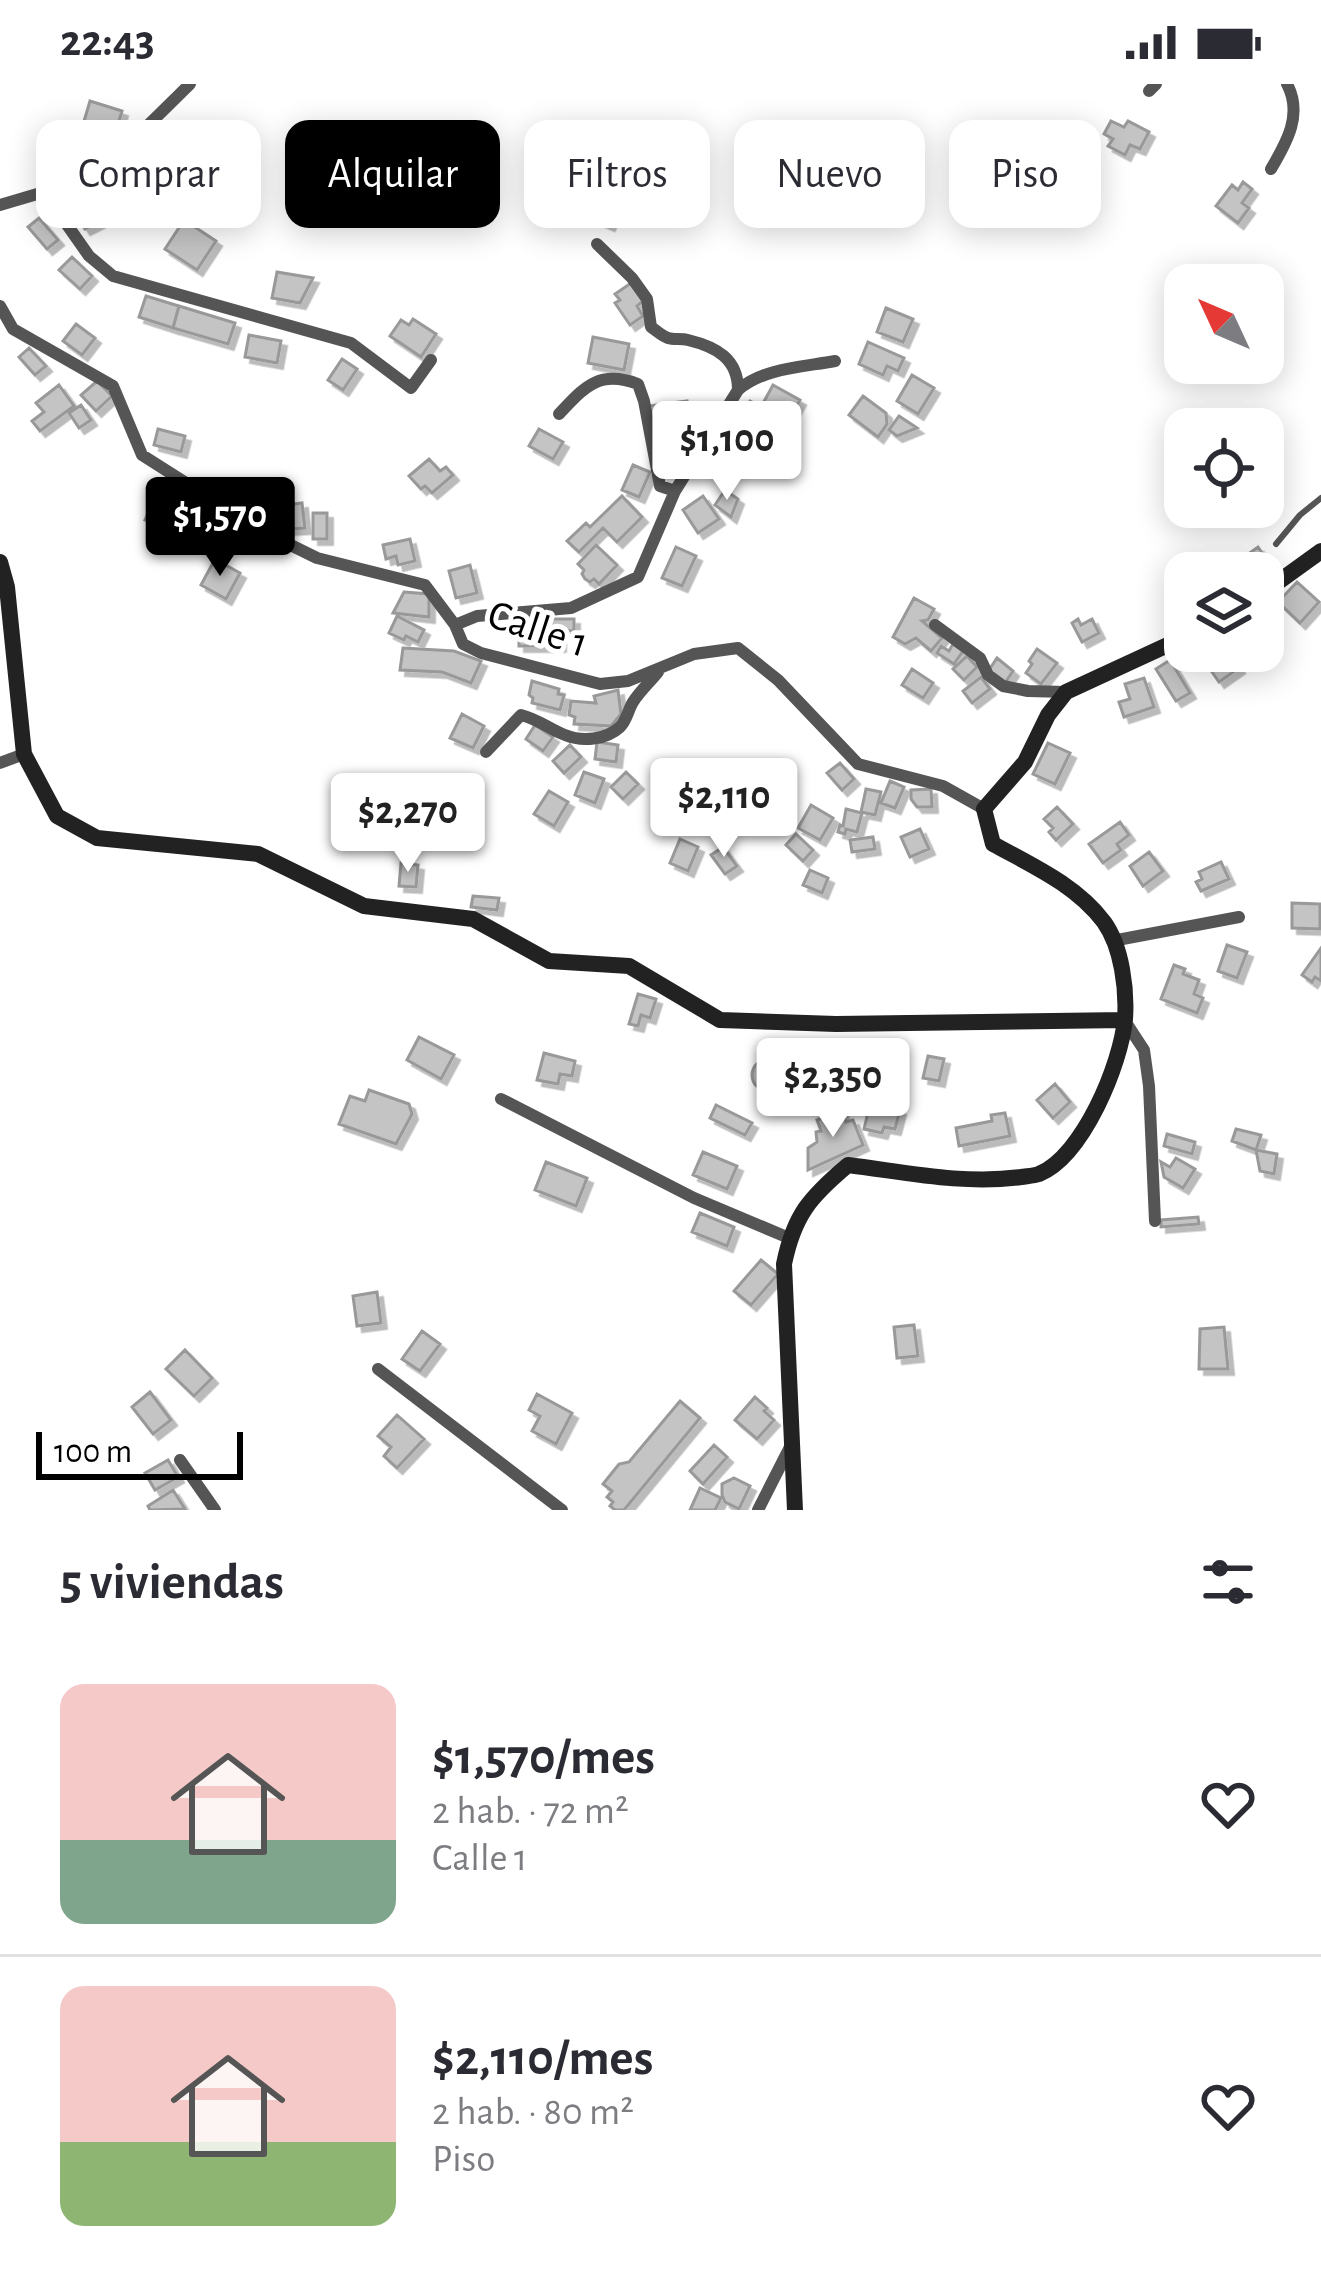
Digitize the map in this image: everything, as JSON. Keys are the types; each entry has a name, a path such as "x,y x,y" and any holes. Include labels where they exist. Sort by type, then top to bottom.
{"street":[{"path":"153,120 190,84"},
{"path":"1271,170 1292,130 1295,99 1287,84"},
{"path":"0,205 36,194"},
{"path":"69,228 89,256 113,276 351,343 412,388 431,361"},
{"path":"597,244 646,299 651,327 668,338 718,352 732,363 738,390"},
{"name":"Calle 1","path":"0,306 13,328 113,386 142,454 260,530 317,558 425,585 463,644 600,684 628,681 694,654 738,648 778,680 858,764 944,786 984,809"},
{"path":"455,625 477,616 571,608 638,578 675,491 738,390 766,374 835,361"},
{"path":"559,414 586,386 605,378 638,384 660,486 675,491"},
{"path":"1284,577 1321,551"},
{"path":"0,562 7,587 24,754 57,816 97,838 258,854 364,906 473,919 549,961 629,966 720,1020 836,1024 1125,1020"},
{"path":"935,625 980,658 988,675 1003,686 1066,692"},
{"path":"795,1510 784,1264 789,1238 812,1195 848,1165 987,1182 1039,1174 1067,1153 1088,1125 1110,1081 1125,1020 1121,964 1106,925 1069,886 993,844 984,809 1025,762 1048,715 1066,692 1164,647"},
{"path":"486,752 521,715 581,740 616,730 663,667"},
{"path":"0,763 24,754"},
{"path":"1112,940 1239,917"},
{"path":"1125,1020 1144,1050 1155,1221"},
{"path":"501,1099 694,1198 789,1238"},
{"path":"378,1369 562,1510"},
{"path":"758,1510 791,1444"},
{"path":"180,1460 215,1510"}],"lane":[{"path":"1276,544 1321,498"}],"building":[{"path":"90,101 122,111 119,120 84,120"},
{"path":"1111,121 1124,127 1128,121 1149,132 1140,149 1130,145 1125,155 1108,146 1113,139 1104,134"},
{"path":"1243,182 1252,189 1242,203 1249,208 1238,223 1216,206 1232,185 1238,190"},
{"path":"36,220 36,228 48,228 58,240 47,249 28,227"},
{"path":"179,228 196,228 216,241 197,270 165,249"},
{"path":"72,257 92,276 80,289 59,270"},
{"path":"277,272 313,278 300,303 272,298"},
{"path":"631,283 643,301 637,306 643,316 630,325 615,303 620,300 615,294"},
{"path":"146,296 179,306 173,328 139,317"},
{"path":"179,306 235,323 228,344 173,328"},
{"path":"886,308 913,319 903,342 877,332"},
{"path":"413,319 436,334 421,357 390,336 401,320 409,325"},
{"path":"76,324 95,338 82,355 63,341"},
{"path":"249,335 281,341 277,363 245,357"},
{"path":"593,337 629,344 624,370 588,363"},
{"path":"868,342 904,358 898,371 887,366 883,375 859,364"},
{"path":"29,348 46,366 35,375 19,357"},
{"path":"342,359 357,369 343,390 328,380"},
{"path":"912,375 934,388 918,414 897,401"},
{"path":"97,381 112,396 96,411 81,395"},
{"path":"59,385 74,406 40,431 32,421 44,412 36,403"},
{"path":"773,385 800,400 794,411 784,405 776,420 770,417 755,442 733,430 750,401 761,407"},
{"path":"863,396 886,413 887,424 878,437 849,415"},
{"path":"687,401 690,427 658,431 649,406"},
{"path":"81,405 91,420 79,428 69,413"},
{"path":"899,416 917,428 897,436 889,430"},
{"path":"158,429 185,436 181,452 154,445"},
{"path":"539,429 563,442 553,459 529,446"},
{"path":"726,434 746,442 736,467 716,459"},
{"path":"429,459 440,471 446,467 453,475 432,493 409,476"},
{"path":"633,465 650,472 639,497 622,490"},
{"path":"224,480 257,490 253,508 209,497 211,488 221,491"},
{"path":"725,490 738,499 731,517 715,505"},
{"path":"622,496 642,517 617,542 603,528 579,552 567,541 586,523 590,527"},
{"path":"703,496 719,519 698,533 683,510"},
{"path":"154,500 184,512 175,533 145,520"},
{"path":"302,503 305,528 290,529 290,522 280,523 278,506"},
{"path":"313,513 327,513 327,539 313,539"},
{"path":"207,519 233,521 235,540 205,537"},
{"path":"410,539 415,561 398,565 396,556 386,559 383,545"},
{"path":"596,545 617,565 599,584 585,579 578,564"},
{"path":"676,547 696,556 682,586 662,578"},
{"path":"215,559 240,573 226,599 201,585"},
{"path":"470,565 477,593 456,598 449,571"},
{"path":"1297,582 1319,602 1300,623 1284,608 1284,596"},
{"path":"404,592 429,594 429,617 393,613"},
{"path":"914,598 934,609 922,621 942,638 931,651 916,638 905,644 893,637"},
{"path":"397,616 424,630 418,642 389,633"},
{"path":"519,616 574,619 574,631 560,630 560,646 519,646"},
{"path":"1078,619 1081,625 1092,619 1099,633 1082,642 1072,623"},
{"path":"953,644 963,651 954,664 937,653 941,646 949,651"},
{"path":"403,648 454,651 481,661 471,683 442,672 400,670"},
{"path":"1037,649 1057,663 1041,684 1026,673"},
{"path":"967,656 977,667 964,680 953,669"},
{"path":"997,658 1013,671 1005,683 989,670"},
{"path":"1164,664 1164,672 1177,672 1190,693 1176,701 1156,669"},
{"path":"912,669 933,683 923,698 902,685"},
{"path":"1212,672 1233,672 1219,682"},
{"path":"981,677 990,689 972,703 963,691"},
{"path":"1144,678 1154,707 1124,717 1119,702 1130,699 1125,684"},
{"path":"532,681 559,689 558,694 564,695 560,710 532,703"},
{"path":"618,690 621,714 611,726 574,724 575,717 569,715 571,701 596,703 594,696"},
{"path":"462,714 484,726 473,748 450,738"},
{"path":"535,725 553,737 543,751 526,739"},
{"path":"597,742 618,745 616,762 595,759"},
{"path":"1048,743 1070,753 1055,784 1033,774"},
{"path":"570,745 581,757 564,773 553,761"},
{"path":"840,763 854,779 842,790 827,773"},
{"path":"584,772 604,779 595,803 575,795"},
{"path":"626,772 638,784 623,799 611,787"},
{"path":"890,781 904,787 895,808 881,803"},
{"path":"866,789 881,792 875,815 861,812"},
{"path":"931,789 932,807 917,807 911,790"},
{"path":"549,791 568,802 554,826 534,814"},
{"path":"811,805 833,818 820,840 798,828"},
{"path":"1057,807 1073,824 1056,840 1044,819"},
{"path":"846,809 862,813 857,832 838,832"},
{"path":"1120,822 1129,835 1117,844 1121,850 1103,863 1089,844"},
{"path":"920,829 929,849 910,857 901,837"},
{"path":"796,834 813,850 803,861 786,845"},
{"path":"873,837 875,849 852,852 850,840"},
{"path":"680,839 698,847 688,871 670,863"},
{"path":"723,847 737,866 725,874 711,855"},
{"path":"1149,852 1163,871 1143,886 1130,866"},
{"path":"1221,862 1229,879 1201,891 1196,882 1202,879 1199,872"},
{"path":"401,863 418,865 416,887 399,886"},
{"path":"810,870 828,878 822,893 803,885"},
{"path":"473,896 499,898 497,910 471,907"},
{"path":"1292,903 1320,904 1320,929 1292,928"},
{"path":"1227,945 1247,952 1237,978 1218,971"},
{"path":"1321,948 1321,981 1315,977 1312,982 1302,975"},
{"path":"1174,965 1199,980 1194,994 1203,998 1197,1013 1161,999"},
{"path":"638,994 656,999 650,1018 641,1015 638,1026 629,1024"},
{"path":"419,1037 454,1055 441,1079 407,1060"},
{"path":"544,1053 575,1061 572,1076 560,1074 558,1084 537,1080"},
{"path":"928,1056 944,1059 939,1081 923,1078"},
{"path":"768,1059 779,1064 784,1075 779,1086 768,1091 757,1086 752,1075 757,1064"},
{"path":"1055,1084 1070,1102 1053,1118 1037,1100"},
{"path":"369,1090 409,1104 412,1114 396,1144 339,1124 350,1096 365,1101"},
{"path":"870,1104 900,1110 895,1129 884,1127 882,1133 864,1129"},
{"path":"716,1105 752,1123 745,1135 710,1118"},
{"path":"842,1111 846,1122 853,1120 863,1145 808,1170 808,1148 821,1131 817,1120"},
{"path":"1005,1113 1010,1136 959,1146 956,1128 992,1121 991,1115"},
{"path":"1236,1129 1261,1135 1256,1150 1232,1141"},
{"path":"1167,1134 1195,1142 1192,1154 1164,1146"},
{"path":"1256,1150 1277,1154 1274,1174 1260,1171"},
{"path":"703,1152 737,1166 727,1189 693,1175"},
{"path":"1176,1158 1195,1169 1183,1188 1164,1177 1161,1162 1170,1167"},
{"path":"546,1162 587,1178 576,1206 535,1190"},
{"path":"700,1213 734,1227 727,1246 692,1232"},
{"path":"1198,1217 1199,1224 1161,1227 1161,1220"},
{"path":"761,1260 778,1274 751,1305 734,1291"},
{"path":"377,1292 381,1323 357,1326 353,1296"},
{"path":"914,1325 918,1356 897,1358 894,1327"},
{"path":"1224,1327 1228,1369 1199,1369 1200,1329"},
{"path":"422,1331 440,1344 420,1371 402,1359"},
{"path":"185,1350 212,1378 194,1396 166,1369"},
{"path":"150,1392 171,1420 153,1434 132,1407"},
{"path":"537,1394 572,1413 556,1444 532,1431 540,1416 529,1410"},
{"path":"755,1397 774,1420 757,1439 735,1420"},
{"path":"680,1401 700,1418 624,1510 615,1510 607,1497 612,1491 603,1484 619,1464 629,1462"},
{"path":"397,1415 424,1439 397,1468 384,1456 391,1447 378,1436"},
{"path":"714,1445 727,1457 703,1484 690,1471"},
{"path":"168,1460 178,1477 155,1490 145,1473"},
{"path":"734,1478 750,1486 739,1509 722,1495 722,1484"},
{"path":"700,1488 721,1498 715,1510 690,1510"},
{"path":"173,1490 185,1509 150,1510 148,1506"}]}
